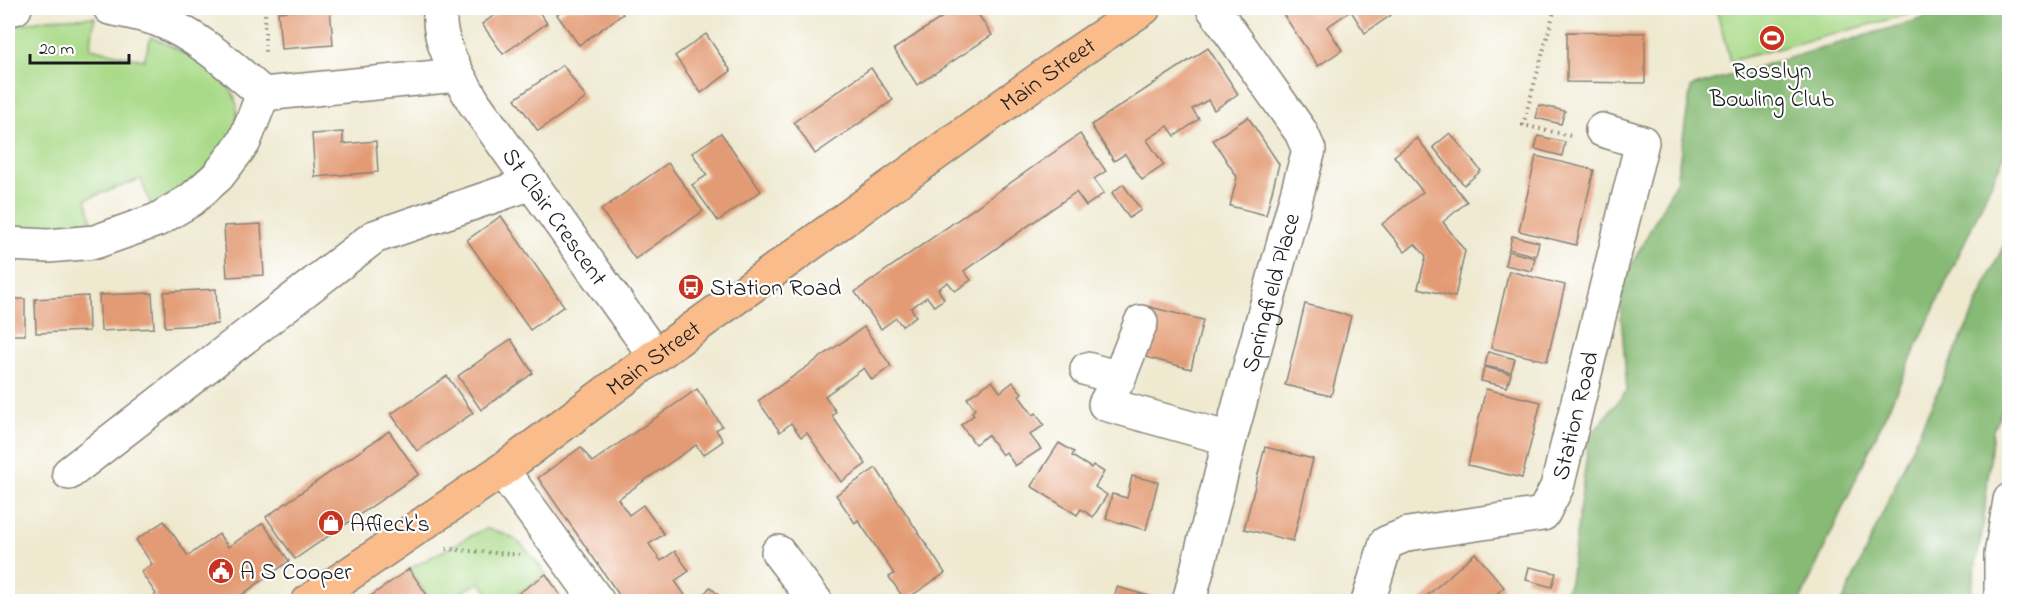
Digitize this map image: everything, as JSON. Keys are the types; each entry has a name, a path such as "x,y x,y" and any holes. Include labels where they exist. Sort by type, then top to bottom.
{"main road":[{"name":"Main Street","path":"308,602 502,470 655,356 1069,58 1126,13"}],"street":[{"path":"8,9 15,8"},
{"path":"110,8 156,19 184,34 222,58 263,94 457,75"},
{"name":"St Clair Crescent","path":"441,8 444,43 457,75 475,104 655,356"},
{"name":"Springfield Place","path":"1189,602 1230,440 1309,150 1301,132 1213,8"},
{"path":"8,244 48,246 95,242 157,220 191,200 218,176 244,142 263,94"},
{"name":"Station Road","path":"1368,602 1386,543 1408,534 1543,514 1557,487 1642,142 1602,130"},
{"path":"69,473 374,237 532,183"},
{"path":"1140,322 1119,378 1105,404 1230,440"},
{"path":"1087,369 1119,378"},
{"path":"502,470 598,602"},
{"path":"2001,602 2001,555 2010,501"},
{"path":"778,552 816,602"}],"path":[{"path":"1555,8 1523,125 1583,139 1602,130"},
{"path":"391,545 567,558"}],"green space":[{"name":"Rosslyn Bowling Club","path":"1716,8 1908,8 1910,14 1730,61"},
{"path":"1958,8 2009,8 2009,145 1800,601 1561,602 1570,582 1589,438 1627,390 1619,288 1676,182 1691,87"},
{"path":"95,17 90,48 144,60 151,37 197,60 218,75 233,94 237,106 237,121 233,135 223,152 189,184 151,206 141,179 86,199 93,225 49,232 8,229 8,27 47,19"},
{"path":"2009,233 2009,394 1993,430 1983,527 1969,601 1843,601"},
{"path":"487,529 515,540 546,574 506,601 495,601 480,582 445,601 432,601 409,569"}],"building":[{"path":"330,8 333,45 281,49 278,12"},
{"path":"505,8 536,8 547,23 503,54 482,24"},
{"path":"567,8 618,8 623,14 579,45 557,15"},
{"path":"956,8 974,8 992,35 917,85 894,49"},
{"path":"1279,8 1386,8 1391,15 1365,33 1351,11 1327,27 1342,50 1318,66"},
{"path":"1567,32 1645,33 1645,83 1567,82"},
{"path":"706,34 731,71 701,93 675,56"},
{"path":"1208,48 1238,94 1214,110 1208,100 1192,109 1199,119 1175,136 1168,126 1147,140 1164,165 1142,180 1125,154 1114,161 1091,125"},
{"path":"563,65 586,98 538,131 515,99"},
{"path":"871,68 893,100 815,154 794,122"},
{"path":"1539,105 1565,111 1561,124 1536,118"},
{"path":"1248,117 1279,164 1266,215 1230,206 1237,177 1213,140"},
{"path":"343,132 343,144 376,141 378,172 315,177 312,134"},
{"path":"721,133 761,191 718,221 692,185 707,175 692,153"},
{"path":"1450,133 1481,171 1464,185 1433,147"},
{"path":"1080,134 1106,171 1094,179 1104,193 1086,206 1076,192 964,271 971,280 955,291 948,282 938,289 944,299 934,306 927,297 911,308 916,316 902,326 896,318 881,329 855,292"},
{"path":"1538,136 1565,142 1562,156 1535,149"},
{"path":"1417,138 1467,202 1443,222 1465,251 1455,297 1418,288 1426,256 1415,244 1405,252 1382,224 1423,192 1394,156"},
{"path":"1536,156 1594,170 1576,245 1519,231"},
{"path":"668,163 703,211 635,259 601,210"},
{"path":"1123,184 1141,210 1129,218 1112,193"},
{"path":"501,216 564,306 530,330 467,240"},
{"path":"261,224 264,275 227,277 224,226"},
{"path":"1512,236 1539,242 1536,256 1509,249"},
{"path":"1508,251 1535,258 1532,271 1505,265"},
{"path":"1509,271 1565,285 1547,361 1491,348"},
{"path":"216,289 218,324 165,327 164,292"},
{"path":"152,293 154,328 101,331 99,295"},
{"path":"88,296 89,331 36,333 35,299"},
{"path":"8,299 25,299 25,335 8,335"},
{"path":"1305,304 1351,316 1331,396 1285,385"},
{"path":"1150,307 1203,320 1191,369 1138,355"},
{"path":"864,327 891,366 872,380 864,368 825,396 836,412 832,416 866,464 841,482 807,433 801,437 791,423 780,432 758,401"},
{"path":"511,339 533,373 481,410 458,376"},
{"path":"1488,352 1515,359 1511,372 1485,366"},
{"path":"1484,367 1511,374 1507,387 1481,381"},
{"path":"447,376 473,413 417,451 391,414"},
{"path":"992,381 1000,392 1013,382 1022,393 1019,396 1033,415 1036,413 1044,425 1030,435 1041,449 1015,466 1006,452 1002,455 988,435 975,444 961,425 974,415 972,412 975,409 967,398"},
{"path":"697,389 722,426 716,430 723,441 703,455 696,445 618,499 629,515 643,505 664,534 649,544 661,561 675,551 689,571 675,581 685,595 675,602 624,602 538,478 581,447 592,462"},
{"path":"1486,389 1541,402 1522,478 1468,465"},
{"path":"389,431 419,474 295,559 266,517"},
{"path":"1059,443 1074,452 1072,456 1091,468 1093,465 1104,472 1095,487 1107,495 1093,517 1081,509 1077,515 1031,486"},
{"path":"1265,447 1313,459 1293,541 1244,529"},
{"path":"876,468 945,573 905,600 889,577 894,574 858,520 855,523 836,495"},
{"path":"1132,476 1158,482 1146,530 1106,519 1112,494 1127,498"},
{"path":"164,521 188,556 219,534 228,547 263,523 289,561 232,602 145,602 156,594 141,572 152,564 136,540"},
{"path":"1475,553 1504,587 1488,602 1420,602"},
{"path":"1529,567 1556,573 1552,587 1526,580"},
{"path":"409,569 432,602 370,602 368,598"},
{"path":"546,574 565,602 506,602"},
{"path":"710,587 726,602 697,602"},
{"path":"1117,587 1160,599 1160,602 1113,602"}],"place":[{"name":"Rosslyn Bowling Club","path":"1772,38"},
{"name":"Station Road","path":"691,287"},
{"name":"Affleck's","path":"331,523"},
{"name":"A S Cooper","path":"221,571"}]}
